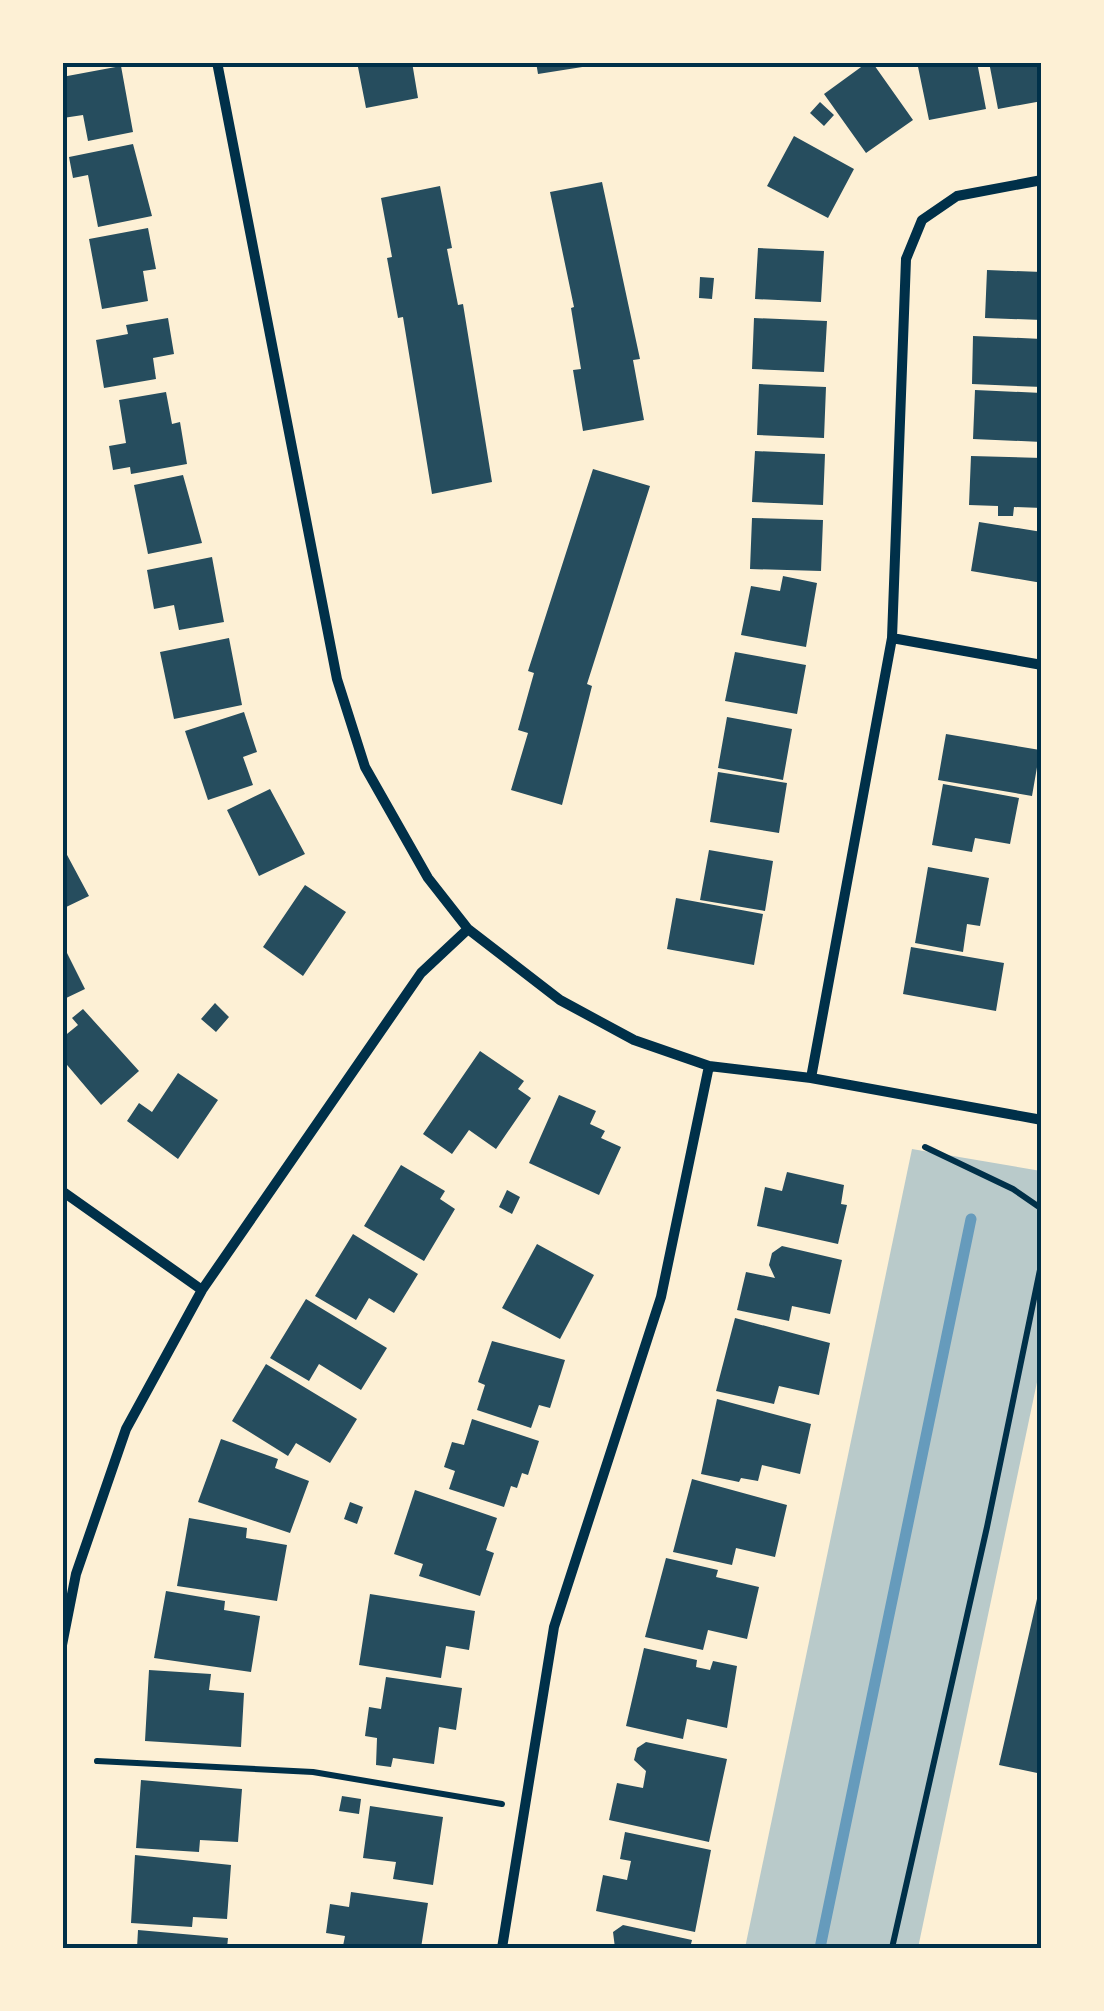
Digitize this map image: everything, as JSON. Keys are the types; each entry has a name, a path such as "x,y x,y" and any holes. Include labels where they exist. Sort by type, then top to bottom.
{"street":[{"path":"216,62 337,679 365,767 428,878 468,929 560,1000 634,1040 709,1066 810,1078 1042,1120"},
{"path":"810,1078 892,638 906,259 922,220 957,196 1042,180"},
{"path":"892,638 1042,665"},
{"path":"62,1645 76,1574 126,1429 202,1290 421,972 468,929"},
{"path":"502,1948 554,1627 661,1298 709,1066"},
{"path":"62,1191 202,1290"}],"path":[{"path":"924,1147 1013,1189 1042,1209"},
{"path":"892,1948 987,1527 1042,1260"},
{"path":"96,1761 313,1772 526,1809"}],"shaded area":[{"path":"912,1149 1041,1171 1041,1363 918,1948 745,1948"}],"building":[{"path":"357,62 412,62 418,98 366,108"},
{"path":"536,62 595,62 595,65 538,74"},
{"path":"872,62 913,120 866,153 824,94"},
{"path":"917,62 977,62 986,109 929,120"},
{"path":"989,62 1042,62 1042,101 998,109"},
{"path":"121,66 133,132 88,141 83,115 63,118 62,77"},
{"path":"820,102 834,115 824,126 810,113"},
{"path":"794,136 854,169 828,218 767,186"},
{"path":"133,144 152,216 98,227 88,175 73,178 69,157"},
{"path":"602,182 640,359 633,360 644,420 583,431 573,370 581,369 571,308 574,307 550,192"},
{"path":"440,186 452,248 447,249 458,305 463,304 492,482 432,494 403,317 398,318 387,258 392,257 381,198"},
{"path":"148,228 156,269 143,271 148,301 102,309 89,239"},
{"path":"758,248 824,251 821,302 755,299"},
{"path":"987,270 1042,272 1042,320 985,318"},
{"path":"700,277 714,278 712,299 699,298"},
{"path":"168,318 174,354 153,358 156,379 104,388 96,340 128,334 126,325"},
{"path":"754,318 827,321 824,372 752,369"},
{"path":"973,336 1042,339 1042,387 972,384"},
{"path":"759,384 826,387 824,438 757,435"},
{"path":"975,390 1042,393 1042,442 973,439"},
{"path":"166,392 172,424 180,422 187,464 131,474 130,467 113,470 109,446 126,443 119,400"},
{"path":"755,451 825,454 823,505 752,502"},
{"path":"971,456 1042,458 1042,508 1014,507 1013,516 998,516 998,506 969,505"},
{"path":"593,469 650,486 587,684 592,686 562,805 511,790 528,733 518,730 534,673 528,671"},
{"path":"183,475 202,543 148,554 134,485"},
{"path":"752,518 823,520 821,571 750,569"},
{"path":"979,522 1042,532 1042,583 971,571"},
{"path":"212,557 224,622 179,630 174,605 154,609 147,570"},
{"path":"783,576 817,583 806,647 741,635 751,586 780,591"},
{"path":"229,638 242,705 174,719 160,652"},
{"path":"735,652 806,665 797,714 725,701"},
{"path":"244,712 257,752 243,757 253,785 208,800 185,731"},
{"path":"727,717 792,729 783,780 718,768"},
{"path":"946,734 1040,750 1032,796 938,780"},
{"path":"718,772 787,783 779,833 710,822"},
{"path":"943,784 1019,798 1010,844 975,838 972,852 932,845"},
{"path":"270,789 305,854 259,876 227,810"},
{"path":"709,850 773,861 765,911 700,900"},
{"path":"66,853 89,896 62,909 62,855"},
{"path":"928,867 989,878 980,926 967,924 963,952 915,943"},
{"path":"305,885 346,912 303,976 263,947"},
{"path":"676,898 763,914 754,965 667,949"},
{"path":"62,943 85,989 62,1000"},
{"path":"911,947 1004,963 996,1011 903,994"},
{"path":"215,1003 229,1017 216,1032 201,1019"},
{"path":"83,1009 139,1071 101,1105 62,1059 62,1038 78,1025 72,1018"},
{"path":"480,1051 524,1081 518,1089 531,1098 496,1149 469,1130 452,1154 423,1134"},
{"path":"178,1073 218,1100 178,1159 127,1121 139,1103 152,1112"},
{"path":"559,1095 596,1111 590,1124 605,1131 601,1138 621,1147 599,1195 529,1163"},
{"path":"401,1165 445,1191 440,1199 455,1209 424,1261 364,1226"},
{"path":"787,1172 844,1185 841,1204 847,1205 838,1244 757,1226 765,1187 782,1191"},
{"path":"507,1190 520,1197 512,1214 499,1207"},
{"path":"353,1234 418,1274 394,1313 369,1298 356,1320 315,1296"},
{"path":"537,1244 594,1275 560,1339 502,1308"},
{"path":"782,1246 842,1260 830,1314 792,1306 789,1321 737,1310 746,1272 775,1278 769,1265 772,1253"},
{"path":"306,1299 387,1348 361,1390 319,1364 309,1381 270,1358"},
{"path":"735,1318 830,1343 819,1395 779,1386 774,1404 716,1391"},
{"path":"492,1341 565,1360 550,1408 539,1405 531,1428 477,1410 485,1385 478,1382"},
{"path":"266,1364 357,1419 330,1463 296,1443 288,1456 232,1421"},
{"path":"717,1399 811,1424 800,1474 762,1465 758,1481 741,1478 739,1482 701,1474"},
{"path":"472,1419 539,1441 528,1475 522,1473 517,1488 511,1486 504,1507 449,1489 455,1471 444,1467 452,1442 464,1445"},
{"path":"221,1439 278,1459 275,1468 309,1481 290,1533 198,1502"},
{"path":"692,1479 787,1505 775,1557 736,1548 732,1565 673,1552"},
{"path":"415,1490 497,1518 486,1550 494,1553 480,1596 419,1576 423,1564 394,1554"},
{"path":"350,1502 363,1507 357,1524 344,1519"},
{"path":"189,1518 247,1528 246,1538 287,1545 277,1601 177,1586"},
{"path":"666,1558 718,1570 716,1577 759,1587 747,1639 708,1630 703,1650 645,1637"},
{"path":"1042,1577 1042,1774 999,1765"},
{"path":"166,1591 225,1601 224,1610 260,1616 251,1672 154,1658"},
{"path":"370,1594 475,1611 469,1650 446,1646 441,1678 359,1665"},
{"path":"644,1648 697,1660 696,1667 710,1670 713,1661 737,1666 727,1728 687,1719 683,1739 626,1726"},
{"path":"149,1670 211,1674 209,1690 244,1693 241,1747 145,1741"},
{"path":"386,1677 462,1688 456,1730 439,1727 434,1764 393,1758 391,1767 376,1765 377,1738 365,1736 369,1707 381,1709"},
{"path":"646,1742 727,1759 709,1842 609,1820 617,1783 643,1788 646,1771 634,1760 637,1748"},
{"path":"141,1780 242,1789 238,1842 200,1840 199,1852 136,1848"},
{"path":"342,1796 361,1799 359,1814 339,1811"},
{"path":"370,1806 443,1817 433,1885 393,1879 396,1862 363,1858"},
{"path":"625,1832 711,1850 695,1932 596,1911 603,1875 627,1880 631,1861 620,1859"},
{"path":"135,1855 231,1865 227,1919 193,1917 192,1927 131,1923"},
{"path":"351,1892 428,1903 421,1948 343,1946 345,1936 326,1933 330,1904 349,1907"},
{"path":"623,1925 692,1940 690,1948 615,1948 613,1932"},
{"path":"138,1930 228,1938 227,1948 137,1948"}],"waterway":[{"path":"820,1948 971,1219"}]}
